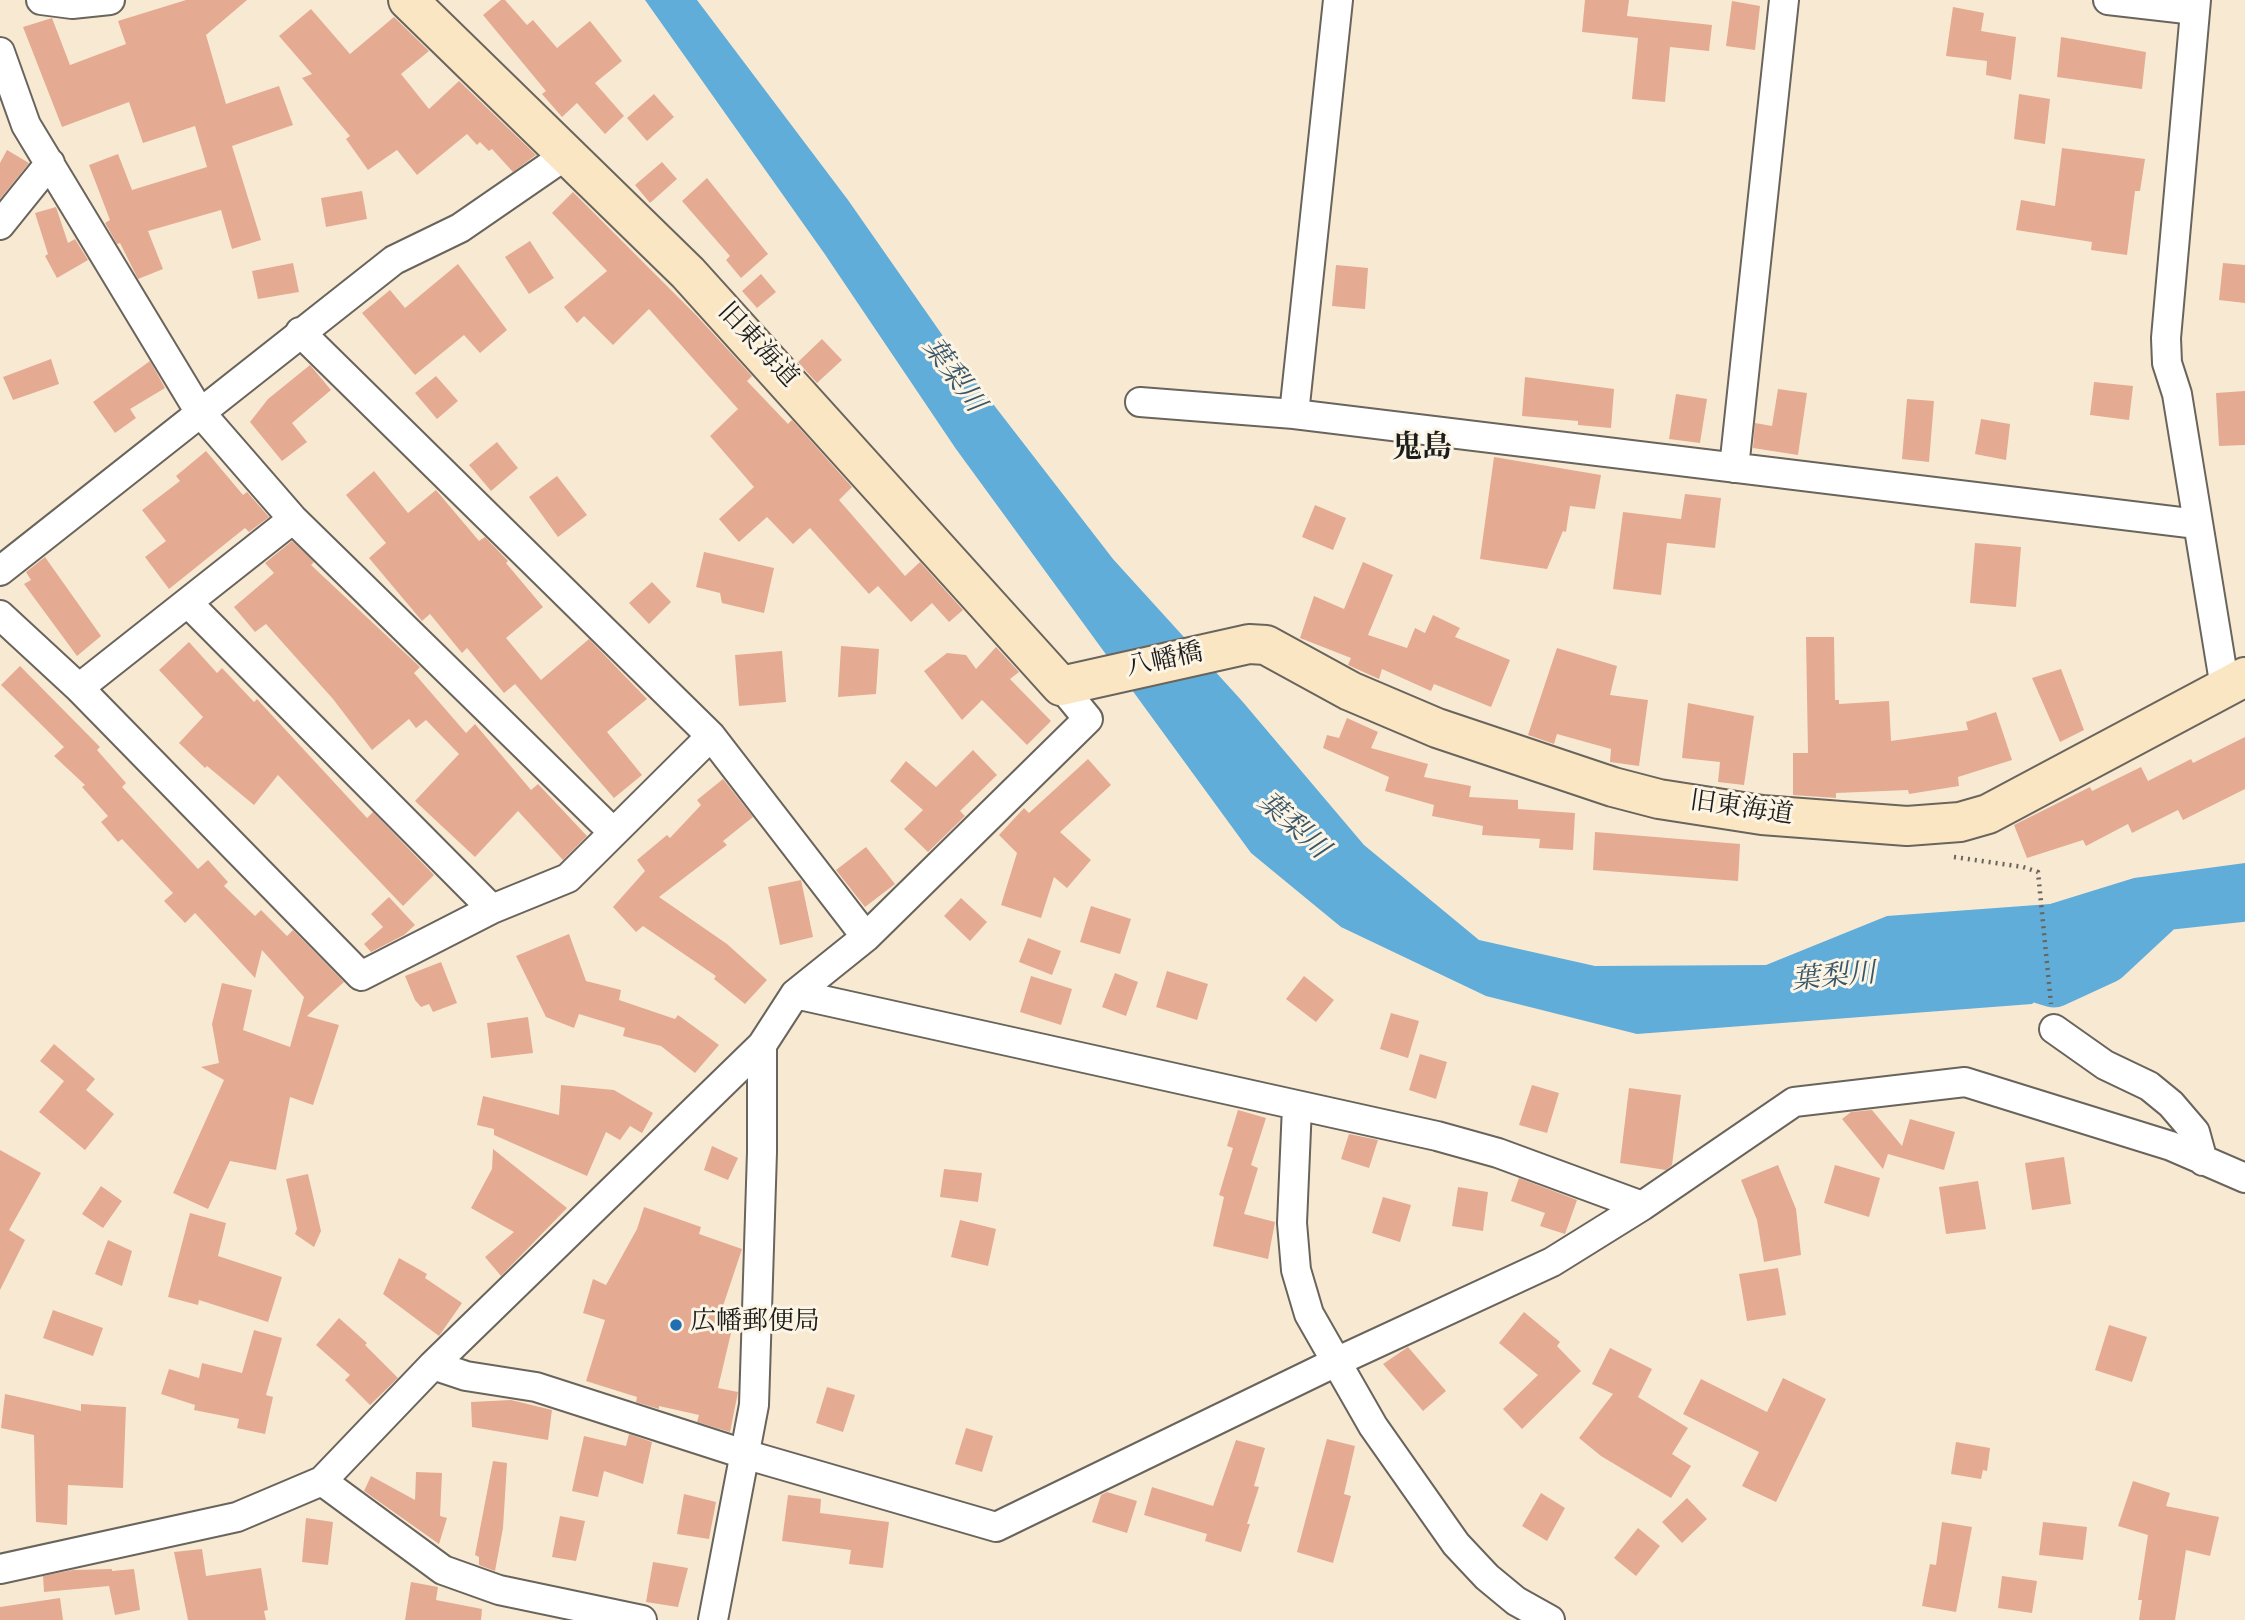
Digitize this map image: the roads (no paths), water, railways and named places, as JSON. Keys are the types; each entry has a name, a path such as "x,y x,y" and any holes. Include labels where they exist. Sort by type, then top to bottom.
{"main road":[{"name":"旧東海道","path":"408,0 688,273 1078,682"},
{"name":"旧東海道","path":"1233,648 1249,644 1266,645 1350,691 1437,728 1613,787 1699,807 1872,825 1946,823 1988,814 2235,682"},
{"name":"八幡橋","path":"1078,682 1233,648"}],"street":[{"path":"41,0 72,4 110,0"},
{"path":"1294,414 1338,0"},
{"path":"1734,468 1784,0"},
{"path":"2108,0 2195,5 2166,338 2167,363 2177,394 2197,524 2235,682"},
{"path":"0,52 13,120 50,163 199,411 293,519 613,832"},
{"path":"0,571 199,411 394,260 460,229 566,155"},
{"path":"0,225 50,163"},
{"path":"300,332 711,736 866,937"},
{"path":"1140,402 1294,414 2197,524"},
{"path":"79,688 189,604 293,519"},
{"path":"189,604 492,909"},
{"path":"0,615 79,688 361,976 492,909 568,878 711,736"},
{"path":"0,1569 237,1517 322,1481 433,1366 762,1045 795,994 866,937 1088,719 1078,682"},
{"path":"795,994 1382,1123 1498,1153 1642,1206"},
{"path":"2054,1029 2105,1065 2149,1086 2171,1104 2184,1123 2195,1132 2203,1161"},
{"path":"713,1620 754,1405 762,1152 762,1045"},
{"path":"433,1366 466,1376 536,1387 744,1454 996,1527 1336,1362 1552,1262 1642,1206 1794,1102 1965,1082 2171,1146 2245,1178"},
{"path":"1297,1106 1292,1223 1296,1270 1309,1314 1373,1426 1456,1545 1487,1577 1538,1617"},
{"path":"322,1481 443,1570 499,1590 642,1620"}],"water":[{"path":"645,0 697,0 848,200 966,369 1113,559 1242,701 1364,845 1479,940 1595,966 1766,965 1887,916 2050,904 2134,878 2245,863 2245,895 2163,906 2106,959 2054,983 2032,1004 1637,1034 1486,996 1341,927 1251,853 956,449 824,253"}],"waterway":[{"name":"葉梨川","path":"1995,965 2054,983 2106,959 2163,906 2245,897"}],"place":[{"name":"広幡郵便局","path":"676,1325"}],"district":[{"name":"鬼島","path":"1422,451"}]}
